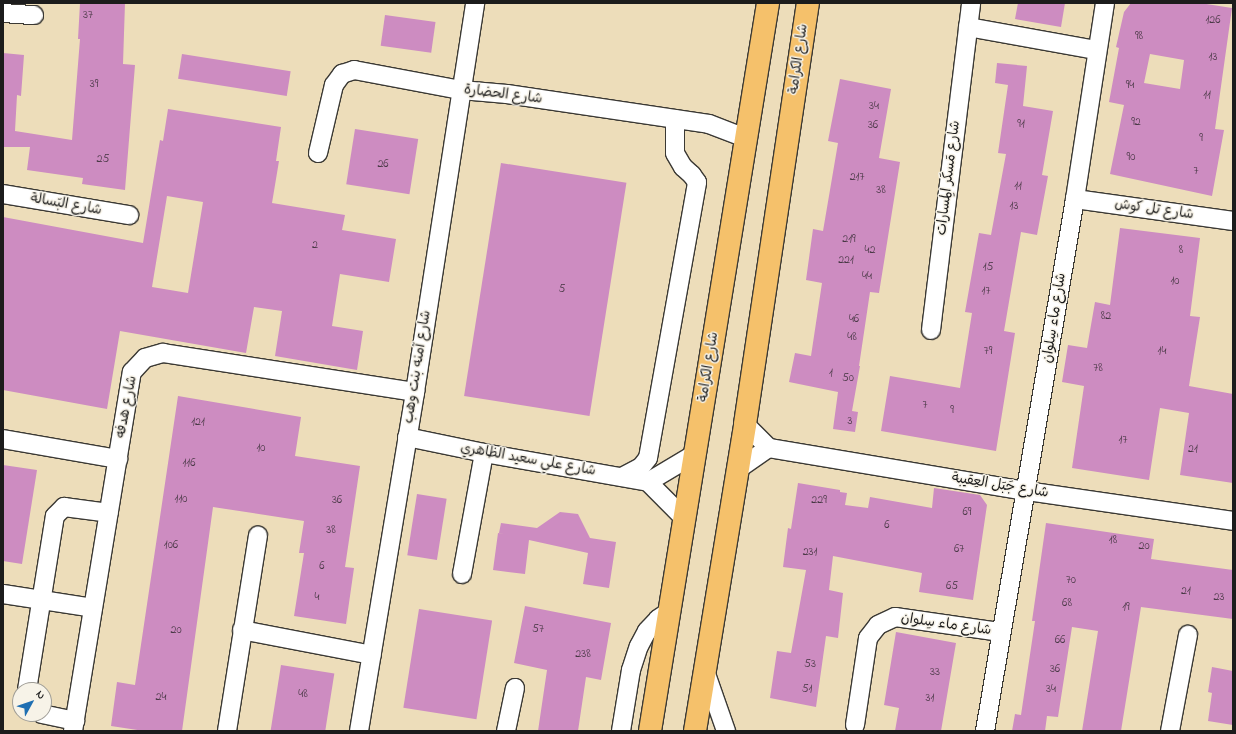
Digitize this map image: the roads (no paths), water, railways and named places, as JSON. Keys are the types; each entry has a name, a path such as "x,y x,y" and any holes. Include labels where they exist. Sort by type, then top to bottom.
{"main road":[{"name":"شارع الكرامة","path":"650,731 768,3"},
{"name":"شارع الكرامة","path":"695,731 745,424 808,3"}],"street":[{"name":"شارع آمنه بنت وهب","path":"359,731 415,392 475,3"},
{"name":"شارع مَسكَر المِسارات","path":"931,330 971,3"},
{"name":"شارع ماء سِلوان","path":"985,731 1075,199 1096,50 1105,3"},
{"path":"3,13 34,15"},
{"path":"968,27 1096,50"},
{"name":"شارع الحضارة","path":"318,153 334,85 342,74 354,70 461,90 507,94 710,124 746,138"},
{"path":"622,477 641,467 648,458 697,182 683,166 675,153 676,119"},
{"name":"شارع البَسالة","path":"3,194 130,215"},
{"name":"شارع تل كوش","path":"1075,199 1233,221"},
{"name":"شارع هدفه","path":"74,726 132,372 145,358 163,352 415,392"},
{"path":"737,470 768,448 745,424"},
{"name":"شارع علي سعيد الظاهري","path":"407,437 484,453 648,482"},
{"path":"3,439 118,458"},
{"name":"شارع جَبَل العِقيبة","path":"768,448 1026,491 1233,521"},
{"path":"462,574 484,453"},
{"path":"685,519 648,482 695,454"},
{"path":"28,682 55,516 64,507 109,513"},
{"path":"227,731 258,535"},
{"path":"3,594 93,608"},
{"path":"621,731 631,670 639,646 658,619 670,611"},
{"name":"شارع ماء سِلوان","path":"855,725 868,638 878,625 895,617 1001,632"},
{"path":"242,630 372,655"},
{"path":"1170,731 1188,635"},
{"path":"705,671 726,731"},
{"path":"506,731 515,688"},
{"path":"52,718 74,726"}]}
